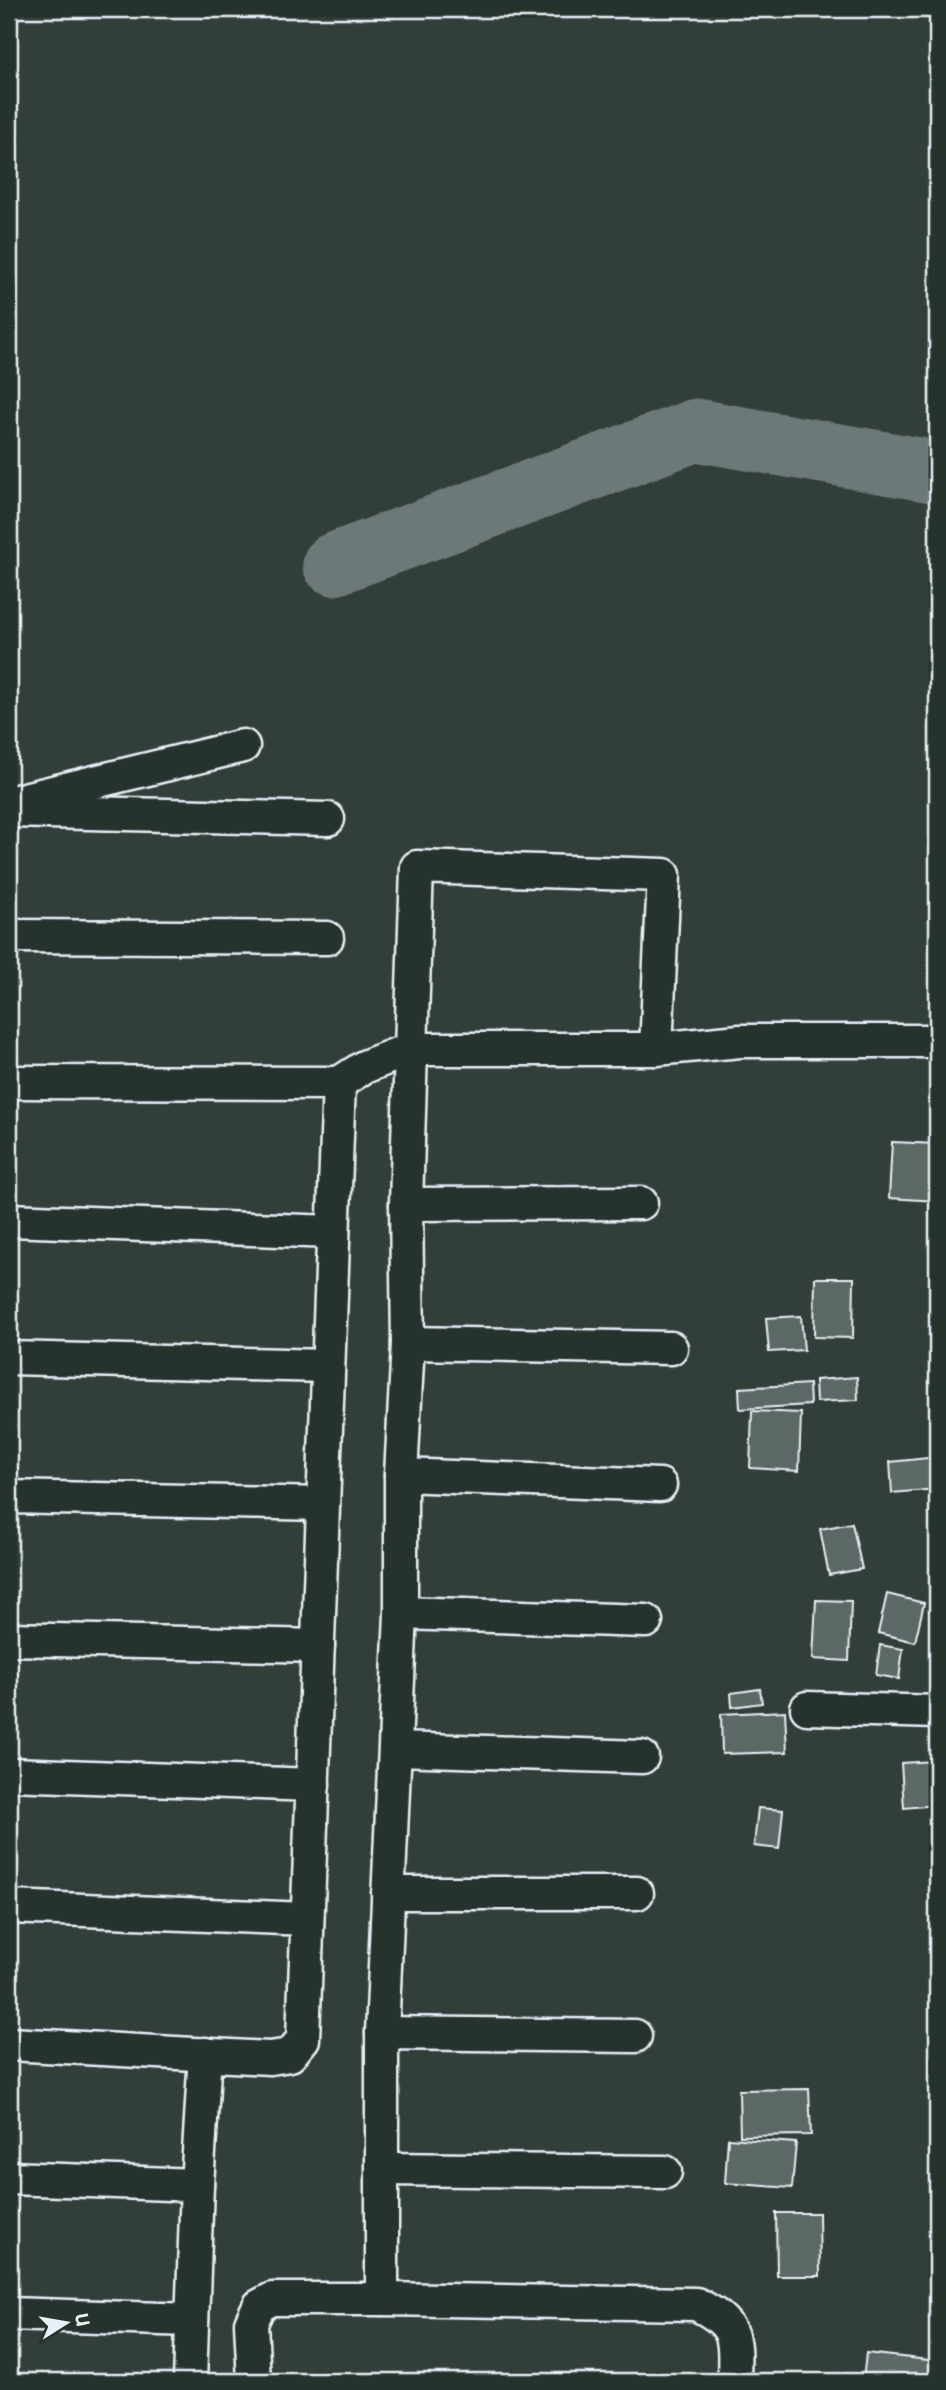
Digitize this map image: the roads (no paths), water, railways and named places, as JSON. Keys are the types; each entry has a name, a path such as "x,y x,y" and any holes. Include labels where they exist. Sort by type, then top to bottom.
{"street":[{"path":"9,803 243,746"},
{"path":"9,811 328,818"},
{"path":"382,2300 382,2033 401,1613 401,1475 408,1343 406,1204 417,867 664,875 656,1049"},
{"path":"9,936 327,939"},
{"path":"9,1082 339,1083 364,1067 410,1049 656,1049 740,1041 937,1041"},
{"path":"9,2043 270,2058 290,2054 303,2039 339,1083"},
{"path":"406,1204 641,1203"},
{"path":"9,1220 333,1232"},
{"path":"408,1343 671,1348"},
{"path":"9,1358 328,1366"},
{"path":"401,1475 660,1485"},
{"path":"9,1497 323,1504"},
{"path":"401,1613 646,1621"},
{"path":"9,1639 318,1646"},
{"path":"807,1708 937,1712"},
{"path":"396,1749 642,1757"},
{"path":"9,1774 313,1785"},
{"path":"388,1893 637,1893"},
{"path":"9,1907 307,1919"},
{"path":"382,2033 635,2036"},
{"path":"190,2381 205,2054"},
{"path":"384,2169 665,2172"},
{"path":"9,2178 197,2185"},
{"path":"254,2381 251,2323 259,2306 272,2299 696,2304 717,2314 729,2328 735,2349 734,2381"},
{"path":"9,2314 192,2320"}],"waterway":[{"path":"334,564 696,430 937,472"}]}
